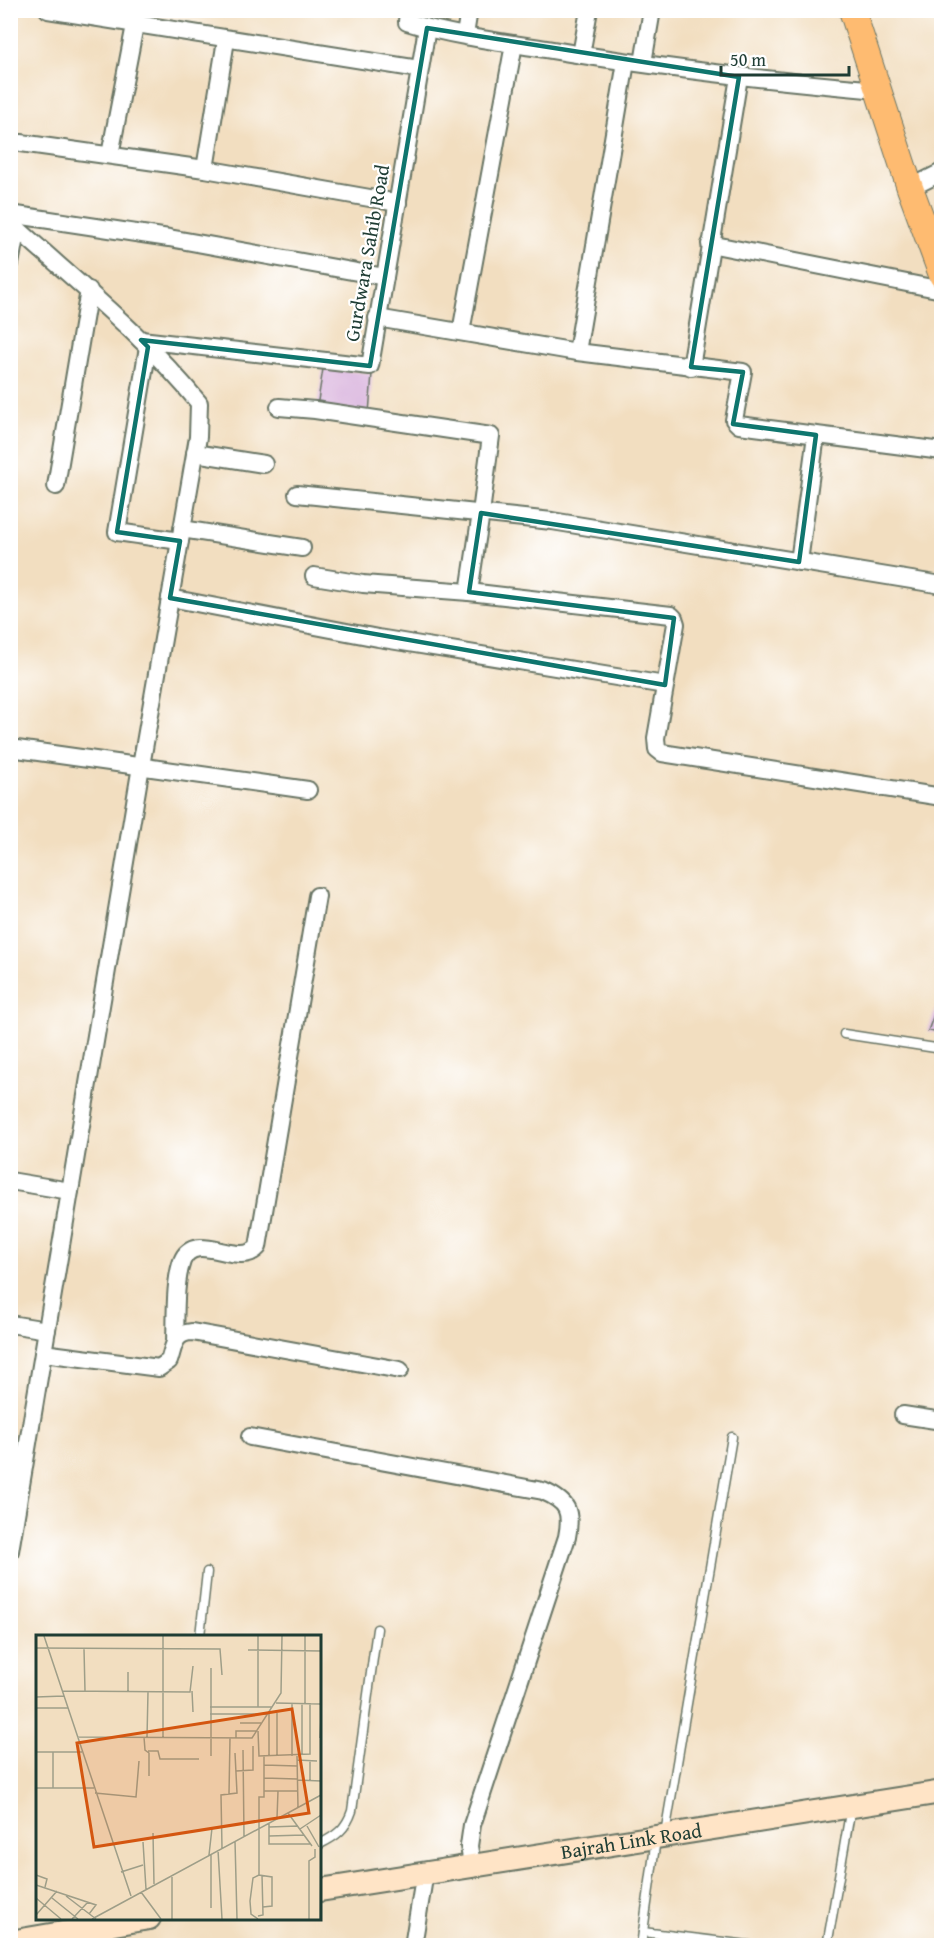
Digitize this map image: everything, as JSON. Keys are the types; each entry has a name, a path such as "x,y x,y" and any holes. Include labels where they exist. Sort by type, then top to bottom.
{"main road":[{"path":"852,10 910,188 942,274"}],"street":[{"path":"48,10 419,69"},
{"path":"408,10 407,22 427,28 514,44 739,77 878,90"},
{"path":"465,35 469,10"},
{"path":"581,55 589,10"},
{"path":"577,352 634,63 652,10"},
{"path":"111,155 135,25"},
{"name":"Gurdwara Sahib Road","path":"145,344 370,366 427,28"},
{"path":"205,169 226,40"},
{"path":"461,332 514,44"},
{"path":"691,367 739,77"},
{"path":"21,143 205,169 398,203"},
{"path":"910,188 942,172"},
{"path":"13,221 169,238 385,277"},
{"path":"10,264 13,221"},
{"path":"10,1551 198,437 199,403 145,344 13,221"},
{"path":"710,244 942,290"},
{"path":"56,486 89,290"},
{"path":"377,318 577,352 743,372 734,420 739,425 942,451"},
{"path":"145,344 117,532 181,535 302,548"},
{"path":"279,407 326,411 490,436 482,513 469,592"},
{"path":"799,562 816,435"},
{"path":"195,453 264,464"},
{"path":"297,494 552,521 942,585"},
{"path":"314,576 363,584 469,592 671,615 676,624 656,738 657,749 662,753 942,797"},
{"path":"170,598 378,638 664,685"},
{"path":"10,748 308,790"},
{"path":"43,1353 159,1368 169,1361 175,1341 180,1268 188,1252 201,1248 240,1254 254,1251 258,1247 317,896"},
{"path":"10,1181 70,1191"},
{"path":"10,1324 47,1330"},
{"path":"175,1341 184,1332 200,1332 400,1370"},
{"path":"903,1414 942,1421"},
{"path":"250,1437 543,1491 558,1498 568,1509 570,1520 567,1537 471,1825 469,1846 472,1865"},
{"name":"Bajrah Link Road","path":"321,1890 942,1792"},
{"path":"413,1946 425,1872"},
{"path":"10,1942 88,1937 137,1920"}],"lane":[{"path":"844,1034 942,1049"},
{"path":"641,1946 732,1437"},
{"path":"200,1635 207,1572"},
{"path":"321,1843 340,1833 347,1825 352,1811 377,1629"},
{"path":"827,1946 851,1806"},
{"path":"643,1932 756,1946"}],"highlighted area":[{"path":"427,28 739,77 691,367 743,372 733,424 816,435 799,562 481,513 469,592 674,618 665,685 170,598 180,541 117,532 148,347 141,340 370,366"}],"building":[{"path":"323,369 372,373 369,414 317,407"},
{"path":"941,995 942,1033 928,1031"}]}
